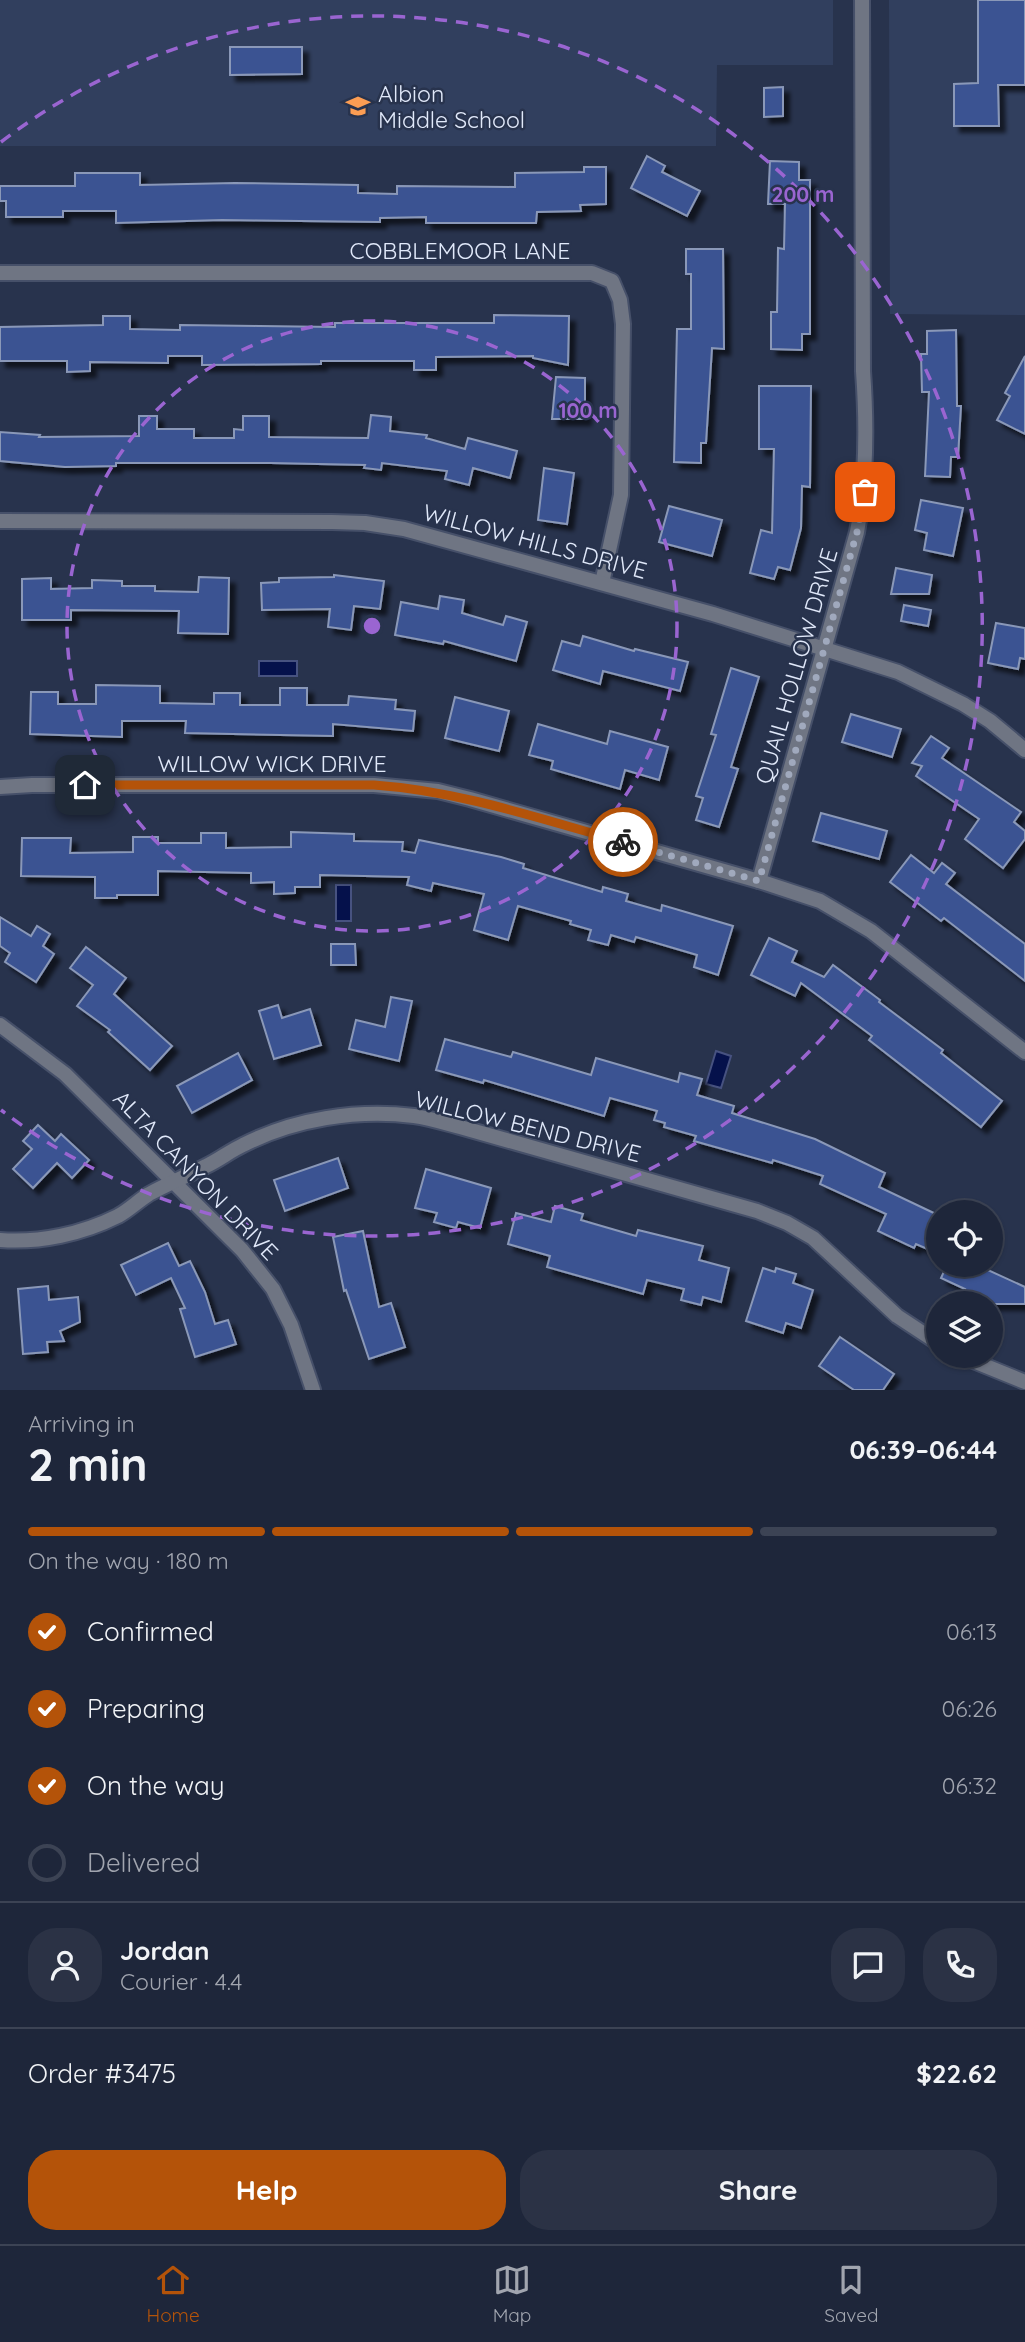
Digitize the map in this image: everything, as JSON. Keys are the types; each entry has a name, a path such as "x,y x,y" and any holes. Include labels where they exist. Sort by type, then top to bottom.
{"street":[{"name":"QUAIL HOLLOW DRIVE","path":"759,881 857,532 865,492 862,0"},
{"name":"COBBLEMOOR LANE","path":"0,273 592,273 612,281 620,300 623,324 621,495 602,583"},
{"name":"WILLOW HILLS DRIVE","path":"0,521 365,523 404,529 602,583 898,671 990,721 1025,750"},
{"name":"WILLOW WICK DRIVE","path":"0,787 374,785 405,787 470,799 759,881 820,901 853,919 1025,1052"},
{"name":"ALTA CANYON DRIVE","path":"0,1025 25,1041 65,1074 242,1250 273,1289 291,1325 313,1390"},
{"name":"WILLOW BEND DRIVE","path":"0,1240 56,1237 91,1228 121,1214 148,1195 243,1144 308,1122 367,1114 414,1116 757,1211 787,1223 813,1238 897,1316 926,1335"},
{"path":"991,1368 1025,1382"}],"shaded area":[{"name":"Albion Middle School","path":"0,0 833,0 833,65 717,65 716,146 0,146"},
{"path":"889,0 1025,0 1025,315 890,314"},
{"path":"259,661 297,661 297,676 259,676"},
{"path":"336,885 351,885 351,921 336,921"},
{"path":"716,1051 731,1056 721,1088 706,1084"}],"building":[{"path":"978,0 1025,0 1025,85 998,85 999,126 954,126 954,84 978,83"},
{"path":"230,47 302,47 302,74 230,75"},
{"path":"783,87 783,116 764,117 764,88"},
{"path":"647,156 665,166 662,172 700,191 687,216 631,188"},
{"path":"770,161 799,162 799,180 810,180 810,334 802,334 802,350 771,349 771,312 777,312 778,248 784,249 785,204 768,204"},
{"path":"584,167 606,167 606,204 580,205 581,211 537,212 536,223 426,223 426,217 380,218 380,222 222,220 116,223 116,211 63,211 63,217 6,217 6,201 0,201 0,186 75,186 75,173 140,173 140,185 358,185 358,193 397,194 397,186 515,187 515,173 584,172"},
{"path":"686,249 723,249 724,349 712,348 706,443 701,443 701,463 674,462 677,329 691,329 691,274 686,274"},
{"path":"494,315 569,316 568,365 533,356 436,357 436,370 414,370 414,361 202,365 202,356 168,356 168,363 90,362 90,371 67,372 67,361 0,361 0,327 103,325 103,316 130,316 130,329 180,330 180,325 335,327 335,323 494,323"},
{"path":"956,330 957,406 961,406 958,457 951,457 950,477 925,476 929,392 922,392 921,354 927,354 927,331"},
{"path":"1025,356 1025,434 997,420 1010,396 1005,393"},
{"path":"556,377 585,378 585,419 552,419"},
{"path":"759,386 811,386 810,487 802,486 801,528 790,570 778,567 774,579 750,573 761,530 772,533 774,449 759,449"},
{"path":"371,415 391,417 390,431 427,435 426,438 465,449 468,438 517,451 510,478 473,468 469,485 445,479 447,471 382,463 381,470 364,468 365,465 116,463 116,466 65,467 0,461 0,432 40,435 39,437 139,436 139,416 157,416 157,429 194,429 194,438 234,438 234,429 243,430 243,416 269,416 269,437 368,438"},
{"path":"544,468 574,473 567,524 538,520"},
{"path":"921,500 963,508 953,556 924,550 927,533 915,530"},
{"path":"669,506 722,520 712,556 659,542"},
{"path":"896,568 932,575 929,594 891,594"},
{"path":"334,575 384,581 380,609 354,606 351,630 328,627 330,609 262,610 261,583 279,582 279,578"},
{"path":"199,577 229,578 228,634 178,633 179,611 71,610 71,620 22,620 22,579 51,578 51,589 92,588 92,580 122,581 122,586 155,586 155,591 198,592"},
{"path":"440,596 464,600 462,613 503,625 506,616 527,622 516,661 444,641 443,644 395,635 401,602 438,609"},
{"path":"904,605 931,610 928,626 901,621"},
{"path":"996,623 1025,628 1025,659 1020,658 1018,669 988,663"},
{"path":"583,636 634,651 635,649 688,662 680,691 603,671 600,684 553,670 562,641 580,646"},
{"path":"731,668 759,677 731,767 738,769 719,827 696,820 703,798 696,796 716,735 711,734"},
{"path":"96,685 160,686 160,703 214,704 214,693 240,693 240,705 280,705 280,688 307,688 307,705 348,705 349,696 396,700 395,709 415,711 413,731 333,724 333,736 185,733 186,721 122,721 122,737 30,734 31,692 58,692 58,704 96,704"},
{"path":"455,697 509,711 499,751 445,738"},
{"path":"851,714 901,729 892,757 842,742"},
{"path":"538,724 607,744 610,731 668,747 659,780 625,770 620,789 551,769 553,761 529,755"},
{"path":"931,736 949,748 942,758 1021,812 1014,822 1025,831 1025,839 1003,868 965,839 979,819 916,776 922,766 912,763"},
{"path":"821,813 887,831 879,859 813,841"},
{"path":"291,832 354,834 354,841 403,842 402,851 415,853 419,840 501,857 524,864 523,868 602,892 603,887 628,894 626,901 661,911 662,905 733,926 718,975 694,967 697,955 636,937 634,942 611,935 608,945 588,940 591,930 570,924 571,921 518,906 508,940 474,930 484,894 433,883 431,891 407,885 409,877 320,875 320,887 295,887 295,893 274,894 274,882 251,883 251,873 158,871 158,895 95,898 95,877 21,876 22,838 71,838 70,853 133,852 133,837 158,837 158,843 201,843 201,833 226,833 226,848 291,847"},
{"path":"911,855 934,873 942,863 955,873 946,884 1025,944 1025,981 944,918 941,921 890,882"},
{"path":"0,917 31,936 37,926 50,934 43,946 54,954 36,982 5,962 10,953 0,946"},
{"path":"769,938 797,951 792,962 824,977 833,965 943,1050 941,1053 1002,1101 981,1127 869,1040 872,1036 801,983 795,996 751,975"},
{"path":"331,944 355,944 356,965 331,965"},
{"path":"86,947 126,978 114,994 172,1046 150,1070 108,1032 110,1030 77,1006 93,985 70,968"},
{"path":"391,997 412,1001 399,1061 349,1049 356,1020 385,1027"},
{"path":"278,1005 282,1018 310,1009 321,1045 274,1059 259,1011"},
{"path":"445,1039 511,1057 513,1052 591,1075 596,1058 678,1082 680,1073 702,1079 697,1095 734,1106 732,1113 815,1139 885,1173 879,1187 926,1209 926,1248 916,1244 914,1248 878,1231 886,1214 820,1184 823,1176 773,1160 772,1163 694,1141 696,1136 664,1127 665,1123 654,1120 657,1111 610,1098 604,1116 484,1080 483,1083 436,1070"},
{"path":"238,1053 252,1080 192,1113 177,1086"},
{"path":"38,1125 55,1141 61,1134 89,1160 72,1178 57,1163 33,1188 13,1169 32,1149 23,1141"},
{"path":"338,1158 348,1188 285,1211 274,1180"},
{"path":"426,1169 491,1188 480,1228 458,1222 456,1228 434,1222 437,1213 415,1208"},
{"path":"555,1206 583,1214 581,1220 636,1236 638,1230 703,1246 699,1260 729,1268 721,1302 703,1297 701,1305 681,1300 684,1289 647,1280 643,1294 547,1267 550,1256 508,1244 516,1213 551,1222"},
{"path":"363,1231 379,1307 391,1303 405,1347 369,1359 346,1290 344,1291 333,1237"},
{"path":"168,1243 179,1266 190,1261 205,1292 215,1324 228,1320 236,1344 195,1357 180,1309 185,1308 171,1278 136,1295 121,1265"},
{"path":"763,1268 775,1272 776,1268 796,1274 793,1283 813,1290 801,1328 786,1323 783,1333 746,1321"},
{"path":"1003,1277 1025,1287 1025,1304 1003,1304 1003,1291 964,1291 965,1289 941,1278"},
{"path":"48,1286 49,1300 78,1297 80,1322 60,1331 64,1341 47,1342 48,1352 23,1354 18,1289"},
{"path":"840,1337 894,1374 883,1390 854,1390 819,1366"}],"way so far":[{"path":"623,842 759,881 857,532 865,492"}],"place":[{"name":"Albion Middle School","path":"358,106"}],"route":[{"path":"85,785 405,787 470,799 623,842"}]}
